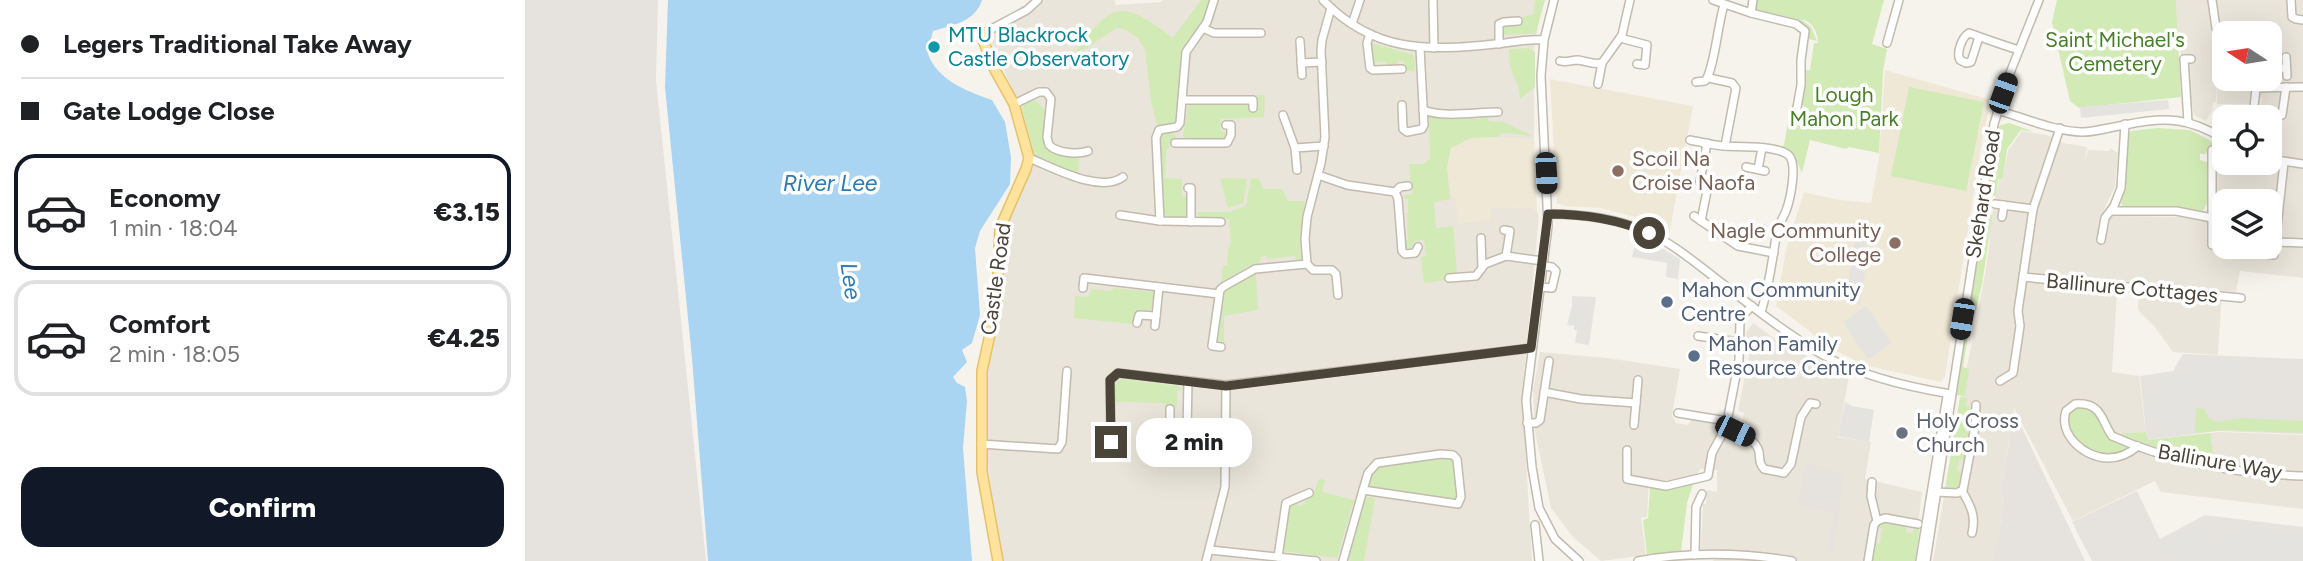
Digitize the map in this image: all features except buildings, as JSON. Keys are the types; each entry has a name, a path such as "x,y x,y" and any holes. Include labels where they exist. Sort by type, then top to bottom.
{"main road":[{"path":"984,33 983,40 995,70 1014,104 1029,158"},
{"name":"Castle Road","path":"998,561 984,485 981,443 982,366 997,302 999,234 1029,158"}],"street":[{"path":"984,33 1027,10 1038,0"},
{"path":"1214,0 1203,28 1186,52 1178,143 1227,143 1231,135 1231,125 1226,125"},
{"path":"1323,0 1352,24 1370,34 1420,48 1544,40"},
{"path":"1352,24 1360,0"},
{"path":"1433,0 1434,48"},
{"path":"1554,0 1544,40 1541,86 1548,214 1526,390 1527,423 1541,512 1558,543 1579,561"},
{"path":"1598,84 1602,63 1623,32 1630,0"},
{"path":"1713,0 1795,24 1805,31 1800,66 1801,87 1795,119"},
{"path":"1751,13 1753,0"},
{"path":"1878,34 1887,40 1899,0"},
{"name":"Skehard Road","path":"1920,561 1953,396 1951,394 1997,110 2039,0"},
{"path":"2212,0 2215,21"},
{"path":"2291,0 2292,17 2303,20"},
{"path":"1709,78 1724,5"},
{"path":"1331,8 1322,40 1324,146 1307,217 1305,239 1307,264 1313,270 1334,271 1339,296"},
{"path":"1499,44 1499,24 1518,20"},
{"path":"1203,28 1214,33 1262,33"},
{"path":"1370,34 1367,43 1370,68 1402,69"},
{"path":"1979,37 2019,50"},
{"path":"1620,38 1647,46 1645,65 1637,64"},
{"path":"1300,41 1301,75"},
{"path":"1402,108 1403,129 1407,132 1417,131 1423,127 1420,48"},
{"path":"2282,71 2287,72 2286,57"},
{"path":"2187,59 2188,122"},
{"path":"1565,65 1576,60 1602,63"},
{"path":"1301,63 1322,62"},
{"path":"1696,82 1709,78 1734,84 1736,91 1725,146"},
{"path":"2282,87 2303,87"},
{"path":"2282,115 2286,87"},
{"path":"1014,104 1039,92 1048,93 1051,99 1047,137 1049,145 1057,150 1083,153 1088,151"},
{"path":"1182,100 1253,100 1253,108"},
{"path":"1423,110 1448,114 1498,111"},
{"path":"1997,110 2060,128 2086,132 2154,121 2188,122 2212,131"},
{"path":"1283,115 1295,148 1297,170"},
{"path":"2105,235 2105,218 2121,188 2125,124"},
{"path":"1160,220 1156,138 1160,131 1178,126"},
{"path":"2000,381 2014,373 2020,326 2018,311 2033,209 2060,128"},
{"path":"1707,143 1700,182 1708,186 1698,218 1738,246 1774,253"},
{"path":"1695,144 1762,148 1787,154 1794,166 1761,312"},
{"path":"1295,148 1324,146"},
{"path":"1746,167 1762,170 1762,148"},
{"path":"1029,158 1074,178 1114,182 1123,177"},
{"path":"2281,189 2284,162 2303,164"},
{"path":"1318,175 1347,185 1395,192"},
{"path":"1395,192 1400,187 1408,186"},
{"path":"1188,188 1191,188 1191,222"},
{"path":"1395,192 1398,199 1402,251 1405,254 1417,250"},
{"path":"2002,217 2000,204 2033,209"},
{"path":"2111,211 2177,211 2212,218"},
{"path":"1548,214 1612,220 1649,233 1681,253 1809,346 1853,369 1951,394"},
{"path":"1120,215 1160,220 1221,222"},
{"path":"1506,256 1507,231"},
{"path":"1481,238 1482,267"},
{"path":"2282,242 2303,243"},
{"path":"1449,278 1476,276 1488,262 1506,256 1552,267 1556,271 1552,288 1540,287"},
{"path":"1221,347 1212,346 1219,294 1223,287 1264,263 1307,264"},
{"name":"Ballinure Cottages","path":"2023,277 2241,298"},
{"path":"1083,288 1084,278 1219,294"},
{"path":"1154,326 1159,287"},
{"path":"1630,454 1624,483 1666,486 1706,478 1712,453 1727,424 1739,359 1740,322 1752,306"},
{"path":"1137,323 1139,315 1156,316"},
{"path":"1698,336 1738,342"},
{"path":"1099,437 1111,440 1110,380 1115,374 1226,386 1531,348"},
{"path":"1527,423 1540,420 1548,364 1539,365"},
{"path":"981,443 1058,449 1062,442 1067,371"},
{"path":"1634,425 1638,380"},
{"path":"1170,435 1184,435 1187,432 1188,381"},
{"path":"1206,561 1225,487 1226,386"},
{"path":"1544,392 1581,399 1636,403"},
{"path":"1678,413 1727,424 1754,442 1764,469 1784,473 1791,464 1801,417 1810,403 1816,404"},
{"name":"Ballinure Way","path":"2138,446 2116,458 2090,454 2071,438 2065,422 2066,411 2075,404 2089,406 2105,419 2111,435 2181,459 2233,469 2303,476"},
{"path":"1972,533 1975,516 1962,491 1975,427 1976,405"},
{"path":"1170,409 1170,444"},
{"path":"1343,561 1363,490 1370,469 1377,463 1441,454 1453,455 1457,459 1461,497 1458,504 1363,490"},
{"path":"1872,482 1871,498 1877,521"},
{"path":"1934,492 1962,491"},
{"name":"Skehard Road","path":"1926,561 1934,492"},
{"path":"1273,558 1286,504 1301,500 1309,494"},
{"path":"1695,555 1696,507 1702,494"},
{"path":"1868,561 1877,521 1881,518 1913,526"},
{"path":"1535,525 1539,561"},
{"path":"1210,550 1316,561"},
{"path":"1638,561 1695,555 1706,558 1787,561"}],"shaded area":[{"path":"525,0 658,0 656,80 706,561 525,561"},
{"path":"1044,0 1115,0 1116,5 1162,0 1545,0 1539,17 1534,53 1534,140 1471,138 1451,148 1447,167 1453,198 1492,207 1532,208 1539,216 1522,395 1532,561 1004,561 989,476 985,418 986,363 1001,305 1005,230 1033,164 1020,106 988,35 1038,8"},
{"path":"2176,0 2303,0 2303,278 2240,271 2236,292 2222,291 2218,355 2173,352 2138,310 2138,292 2117,292 2112,372 2139,376 2147,441 2219,432 2303,435 2303,509 2161,492 2155,481 2073,521 2014,408 2001,493 2004,499 1992,561 1933,561 1985,275 1990,239 1988,235 1999,180 2003,178 2008,150 2022,131 2087,147 2085,160 2088,150 2110,151 2110,148 2118,153 2115,186 2103,212 2120,216 2212,220 2212,259 2282,259 2282,189 2217,189 2217,175 2282,175 2282,105 2261,105 2262,97 2252,104 2217,104 2216,91 2282,91 2282,21 2212,21 2212,91 2216,91 2216,102 2213,103 2206,121 2194,115 2178,41"},
{"name":"Nagle Community College","path":"1885,70 1991,100 1982,140 1945,376 1941,382 1855,363 1853,359 1819,343 1812,333 1776,306 1786,250 1804,192 1839,200 1871,203 1879,158"},
{"name":"Scoil Na Croise Naofa","path":"1550,79 1693,106 1669,235 1663,229 1636,217 1601,208 1557,203"},
{"path":"2168,100 2169,109 2081,118 2080,107"},
{"path":"1471,138 1534,140 1537,211 1531,208 1492,207 1490,220 1458,224 1455,199 1451,185 1448,185 1447,167 1451,148"},
{"path":"1638,234 1680,259 1678,279 1666,277 1667,263 1632,257"},
{"path":"1856,234 1868,236 1860,304 1845,301"},
{"path":"1572,296 1596,297 1589,345 1575,343 1577,330 1574,330 1574,326 1567,325"},
{"path":"1866,306 1891,342 1871,358 1867,358 1843,322"},
{"path":"1753,323 1821,364 1849,376 1838,437 1871,442 1865,479 1922,492 1914,561 1713,561 1717,550 1701,549 1703,504 1706,504 1707,490 1717,492 1717,470 1700,469 1696,475 1669,480 1649,479 1647,517 1641,518 1646,555 1601,561 1573,537 1551,508 1535,432 1533,390 1540,352 1607,358 1680,369 1672,415 1676,423 1687,425 1694,418 1741,426 1744,413 1738,411 1750,351 1746,333"},
{"path":"2183,354 2303,359 2303,434 2218,431 2147,440 2140,376 2173,371"},
{"path":"2183,354 2246,358 2242,405 2218,404 2217,399 2196,401 2194,433 2178,432 2177,435 2162,436 2162,421 2150,421 2150,417 2145,416 2147,376 2181,378"},
{"path":"1845,402 1874,410 1869,442 1838,436"},
{"path":"2014,411 2085,561 1992,561 2004,499 2001,493"},
{"path":"1806,463 1844,474 1833,552 1828,551 1834,512 1797,506"},
{"path":"2137,491 2160,539 2205,515 2303,527 2303,561 2092,561 2072,522"},
{"path":"2206,521 2214,542 2232,534 2234,524 2303,533 2303,561 2167,561 2159,542"}],"green space":[{"path":"1201,0 1211,0 1203,22 1182,53 1178,119 1175,124 1161,127 1157,125 1151,101 1145,49 1137,37 1124,29 1116,28 1085,49 1075,52 1100,23 1119,11 1142,17 1173,38"},
{"path":"1535,0 1545,0 1536,33 1502,35 1501,26 1523,23 1523,16 1533,15"},
{"name":"Lough Mahon Park","path":"1756,0 1884,0 1872,44 1887,49 1883,71 1879,153 1849,147 1846,149 1810,140 1802,173 1793,153 1782,147 1788,122 1797,119 1806,108 1802,104 1805,70 1810,70 1814,43 1818,43 1817,35 1814,28 1805,20 1801,19 1811,27 1817,41 1809,39 1803,25 1797,21 1782,15 1757,11"},
{"name":"Saint Michael's Cemetery","path":"2057,0 2176,0 2181,97 2079,108 2070,101 2052,22"},
{"path":"1371,43 1414,55 1415,71 1405,71 1404,61 1398,61 1398,66 1376,62 1374,66"},
{"path":"1529,48 1535,52 1535,87 1520,99 1510,67 1509,49"},
{"path":"1909,87 1984,102 1966,191 1891,176"},
{"path":"1257,95 1265,95 1264,117 1221,119 1220,130 1226,133 1226,140 1187,140 1183,136 1188,107 1193,103 1250,102 1256,109"},
{"path":"1034,100 1045,111 1045,144 1054,152 1079,156 1078,176 1034,154 1022,108"},
{"path":"1471,114 1471,119 1480,119 1480,115 1486,115 1489,121 1503,122 1533,136 1503,133 1497,137 1471,138 1451,148 1447,167 1450,199 1434,202 1436,228 1453,226 1457,274 1446,274 1446,280 1424,283 1421,257 1426,256 1424,240 1414,241 1410,249 1405,247 1404,241 1408,240 1407,215 1403,214 1408,213 1408,199 1404,199 1404,195 1412,194 1409,164 1424,164 1430,158 1429,116"},
{"path":"2009,123 2035,132 2021,130 2007,149 2003,178 1998,180 1996,196 1990,195 1989,202 1986,201 1998,126"},
{"path":"2157,128 2190,130 2212,141 2212,149 2200,154 2200,160 2207,162 2207,203 2203,211 2176,207 2125,207 2121,204 2126,177 2128,134 2131,131"},
{"path":"1170,132 1177,138 1170,140 1169,149 1166,149 1165,178 1182,179 1182,196 1188,197 1189,215 1179,218 1164,213 1160,141 1162,135"},
{"path":"1251,178 1259,179 1264,189 1281,189 1288,201 1305,201 1300,236 1301,261 1296,262 1295,256 1267,259 1266,256 1261,257 1259,265 1249,266 1221,282 1223,265 1227,265 1231,243 1229,219 1200,218 1197,212 1229,212 1246,206"},
{"path":"1220,179 1247,179 1243,203 1228,208"},
{"path":"1985,203 1989,204 1988,214 1993,215 1982,284 1970,325 1963,367 1969,369 1965,396 1955,395"},
{"path":"1256,274 1258,310 1224,316 1224,342 1219,342 1217,337 1225,292"},
{"path":"1092,285 1092,289 1154,292 1152,308 1135,310 1132,324 1074,318 1075,296 1089,297"},
{"path":"1120,379 1178,386 1183,390 1177,391 1177,407 1166,407 1165,403 1115,402 1115,384"},
{"path":"1960,397 1967,398 1966,406 1972,409 1972,418 1966,419 1965,431 1970,434 1965,459 1959,460 1957,471 1963,472 1960,488 1945,490"},
{"path":"2076,407 2093,413 2101,421 2108,438 2131,449 2107,454 2085,447 2070,431 2068,421 2071,410"},
{"path":"2196,408 2204,409 2209,418 2217,422 2242,418 2303,421 2303,433 2224,430 2195,433"},
{"path":"2146,432 2148,440 2210,433 2213,454 2172,445 2159,448 2119,434"},
{"path":"1444,457 1454,460 1459,493 1455,501 1375,489 1369,485 1370,475 1377,467"},
{"path":"1318,480 1325,481 1322,492 1354,500 1337,558 1282,551 1288,506 1295,501 1299,506 1305,504"},
{"path":"1693,484 1687,503 1681,552 1647,555 1643,520 1648,518 1650,488 1666,489"},
{"path":"1366,497 1375,498 1364,561 1350,561 1348,556"},
{"path":"1881,521 1906,524 1906,532 1912,533 1915,527 1920,526 1915,561 1871,561 1874,543 1880,543 1882,528 1876,527"}],"water":[{"name":"River Lee","path":"668,0 982,0 969,18 933,31 926,45 934,66 950,81 992,100 1005,122 1011,157 1010,184 980,231 975,248 980,315 972,343 962,350 967,362 953,377 965,387 967,401 963,448 972,561 708,561 692,358 665,87"}],"place":[{"name":"MTU Blackrock Castle Observatory","path":"934,47"},
{"name":"Scoil Na Croise Naofa","path":"1618,171"},
{"name":"Nagle Community College","path":"1895,243"},
{"name":"Mahon Community Centre","path":"1667,302"},
{"name":"Mahon Family Resource Centre","path":"1694,356"},
{"name":"Holy Cross Church","path":"1902,433"}],"route":[{"path":"1111,442 1110,380 1118,373 1226,386 1531,348 1548,214 1612,220 1649,233"}],"water label":[{"name":"Lee","path":"851,281"}]}
